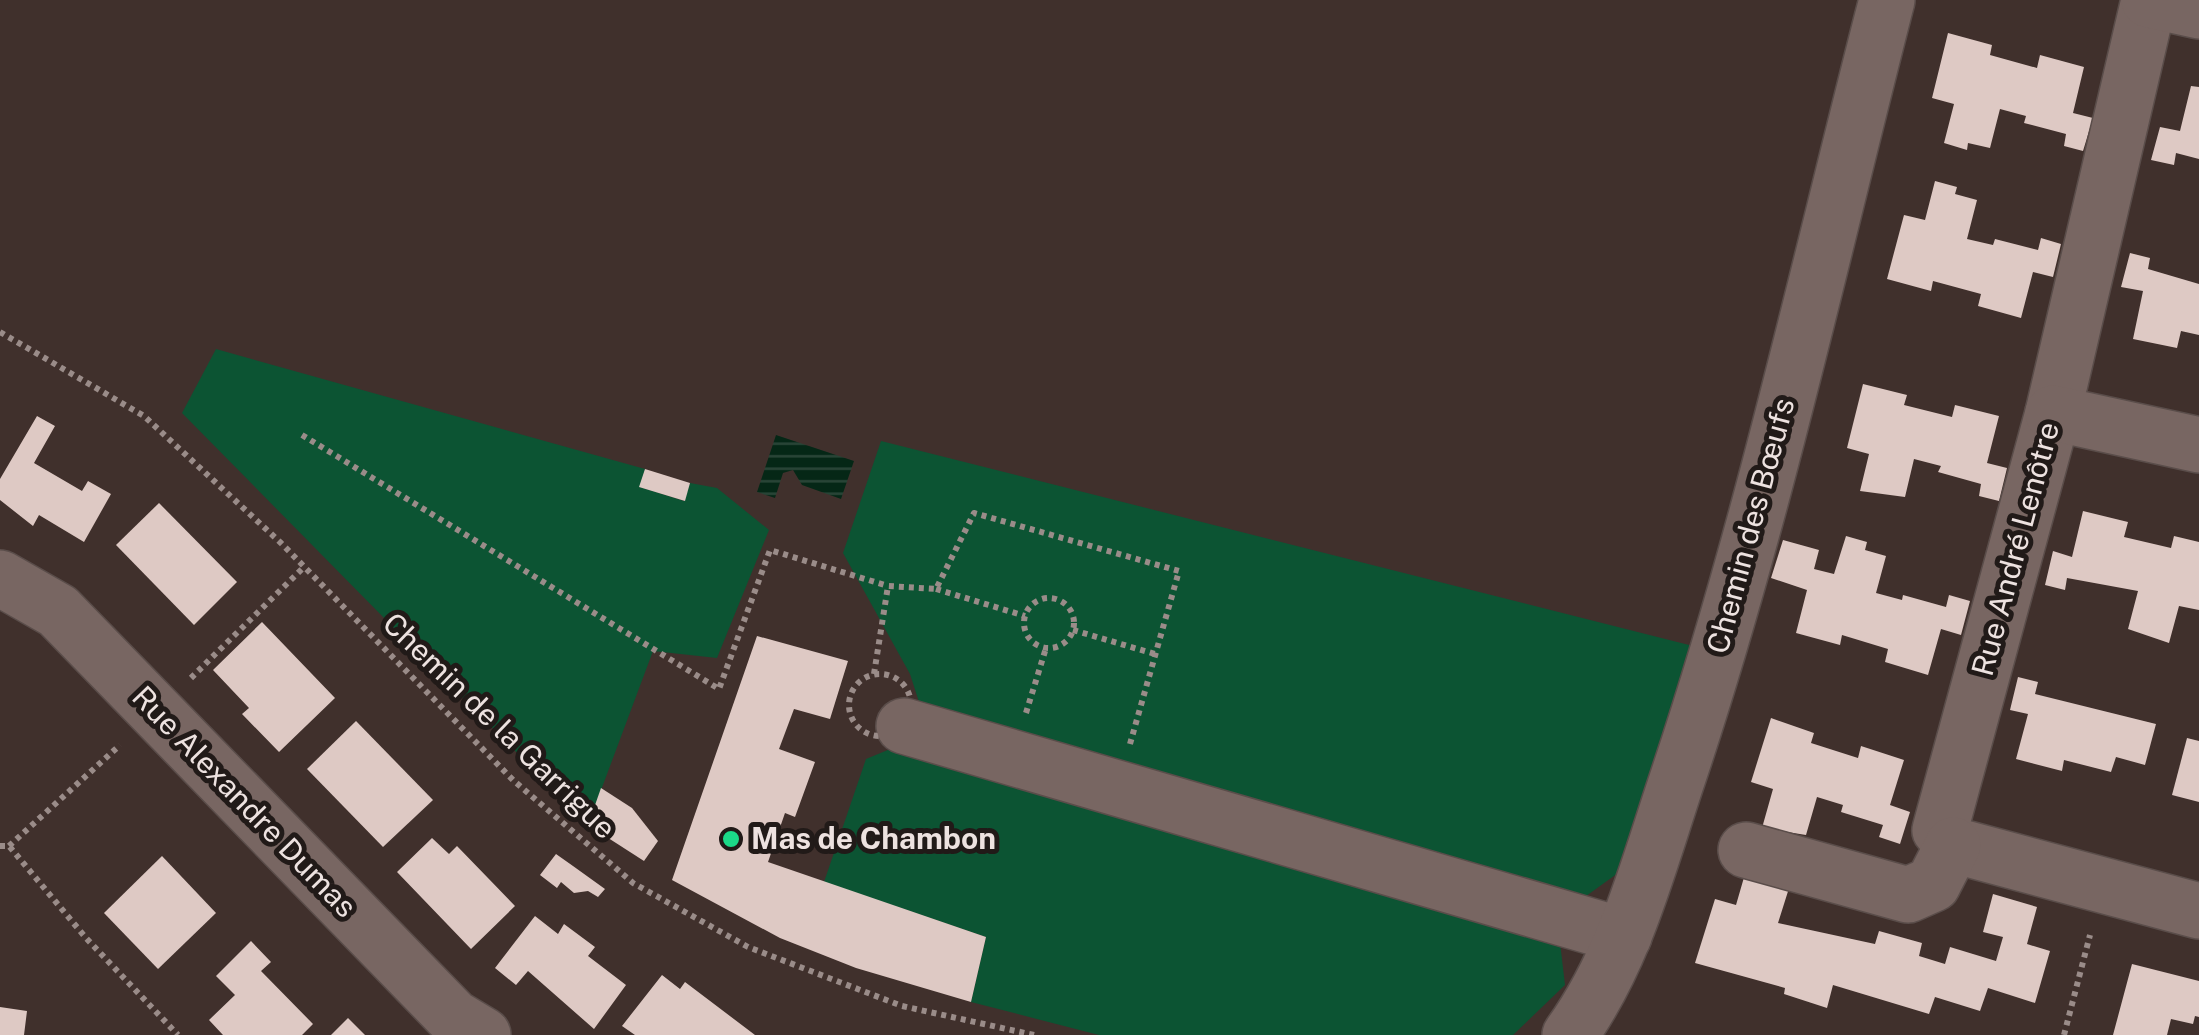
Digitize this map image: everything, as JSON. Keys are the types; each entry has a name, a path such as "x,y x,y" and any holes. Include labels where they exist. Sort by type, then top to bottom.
{"street":[{"name":"Chemin des Bœufs","path":"1570,1035 1600,993 1624,936 1719,654 1887,0"},
{"path":"2149,0 2199,11"},
{"name":"Rue André Lenôtre","path":"1953,845 1940,830 2053,412 2149,0"},
{"path":"2053,412 2199,445"},
{"name":"Rue Alexandre Dumas","path":"0,578 58,610 453,1017 483,1035"},
{"path":"904,726 1624,936"},
{"path":"1746,850 1908,895 1934,884 1953,845 2199,911"}],"path":[{"name":"Chemin de la Garrigue","path":"0,332 144,416 304,567 513,780 633,883 748,947 902,1006 994,1030 1034,1035"},
{"path":"302,435 719,688 770,550 888,586 936,590 1025,616"},
{"path":"936,590 974,512 1179,571 1117,788"},
{"path":"178,1035 4,846 156,712 304,567"},
{"path":"874,674 888,586"},
{"path":"1040,598 1057,598 1070,608 1074,630 1062,645 1046,648 1026,634 1025,616 1040,598"},
{"path":"1074,630 1155,654"},
{"path":"1012,758 1046,648"},
{"path":"2064,1035 2103,886"}],"green space":[{"path":"216,349 645,469 640,487 684,501 690,483 717,488 769,530 717,658 653,651 588,825 182,413"},
{"path":"881,441 1693,646 1625,868 1557,917 1565,985 1513,1035 1099,1035 971,1002 986,937 824,882 866,759 929,733 910,674 843,553"}],"shaded area":[{"path":"776,435 854,461 841,499 802,485 793,470 783,473 775,498 757,492"}],"building":[{"path":"1948,33 1992,45 1990,55 2037,68 2040,55 2084,67 2073,113 2093,118 2083,151 2064,146 2066,134 2024,123 2026,116 2000,109 1990,148 1968,143 1967,150 1944,143 1954,104 1932,98"},
{"path":"2191,86 2199,87 2199,159 2176,153 2174,165 2151,160 2160,127 2180,131"},
{"path":"1935,181 1957,187 1955,194 1977,200 1967,239 1993,245 1995,239 2038,250 2041,238 2061,244 2053,277 2033,272 2021,318 1978,306 1981,294 1933,281 1931,291 1887,279 1904,215 1925,220"},
{"path":"2130,253 2150,258 2148,269 2199,284 2199,335 2181,331 2177,348 2133,339 2143,291 2121,287"},
{"path":"1863,384 1907,395 1904,405 1952,417 1955,405 1999,416 1987,463 2007,468 1999,501 1979,496 1981,484 1938,472 1941,466 1914,459 1905,497 1860,491 1869,454 1847,448"},
{"path":"37,416 55,426 34,463 82,491 88,481 111,494 84,542 39,515 33,526 0,500 0,479"},
{"path":"645,469 690,483 685,501 639,487"},
{"path":"159,503 237,582 194,625 116,545"},
{"path":"2083,511 2128,522 2124,537 2171,548 2174,536 2199,542 2199,610 2179,606 2169,643 2128,629 2138,591 2067,578 2065,590 2045,585 2053,551 2072,557"},
{"path":"1846,536 1867,542 1865,550 1886,556 1876,593 1902,600 1903,595 1946,607 1949,595 1970,601 1961,635 1941,629 1928,675 1885,662 1888,649 1842,635 1840,645 1796,633 1807,590 1771,578 1783,540 1819,550 1814,569 1834,574"},
{"path":"262,622 335,698 279,752 242,714 249,708 213,670"},
{"name":"Mas de Chambon","path":"757,636 848,661 830,719 794,709 779,749 815,762 795,817 785,813 768,862 986,937 971,1002 856,968 780,938 672,880"},
{"path":"2018,677 2038,682 2035,694 2156,724 2145,765 2116,757 2111,772 2064,760 2062,771 2016,759 2028,714 2010,710"},
{"path":"1771,718 1814,733 1811,743 1858,758 1861,746 1904,760 1890,805 1910,812 1900,844 1879,837 1883,825 1841,812 1843,805 1817,797 1806,835 1762,828 1773,789 1751,782"},
{"path":"356,721 433,800 383,847 307,769"},
{"path":"2187,738 2199,741 2199,802 2172,795"},
{"path":"601,788 632,808 658,841 644,861 588,825"},
{"path":"432,838 449,854 457,846 515,906 471,949 397,872"},
{"path":"556,854 605,889 598,897 588,891 574,893 561,882 557,888 540,875"},
{"path":"162,856 216,913 158,969 104,913"},
{"path":"1747,867 1790,885 1778,923 1875,944 1879,931 1922,943 1919,956 1945,964 1950,947 1996,961 2003,937 1983,932 1993,894 2037,907 2027,944 2050,951 2035,1003 1988,988 1980,1011 1935,997 1929,1014 1833,985 1827,1008 1784,994 1785,988 1695,963 1715,899 1736,905"},
{"path":"535,916 558,934 564,924 595,947 588,956 626,985 594,1029 528,971 516,985 495,968"},
{"path":"251,941 271,962 261,971 313,1024 302,1035 223,1035 209,1020 235,995 216,976"},
{"path":"2132,964 2199,981 2199,1017 2195,1016 2193,1024 2171,1019 2167,1035 2113,1035"},
{"path":"662,975 680,989 685,982 755,1035 635,1035 622,1026"},
{"path":"0,1007 27,1011 24,1035 0,1035"},
{"path":"348,1018 365,1035 331,1035"}],"place":[{"name":"Mas de Chambon","path":"731,839"}]}
